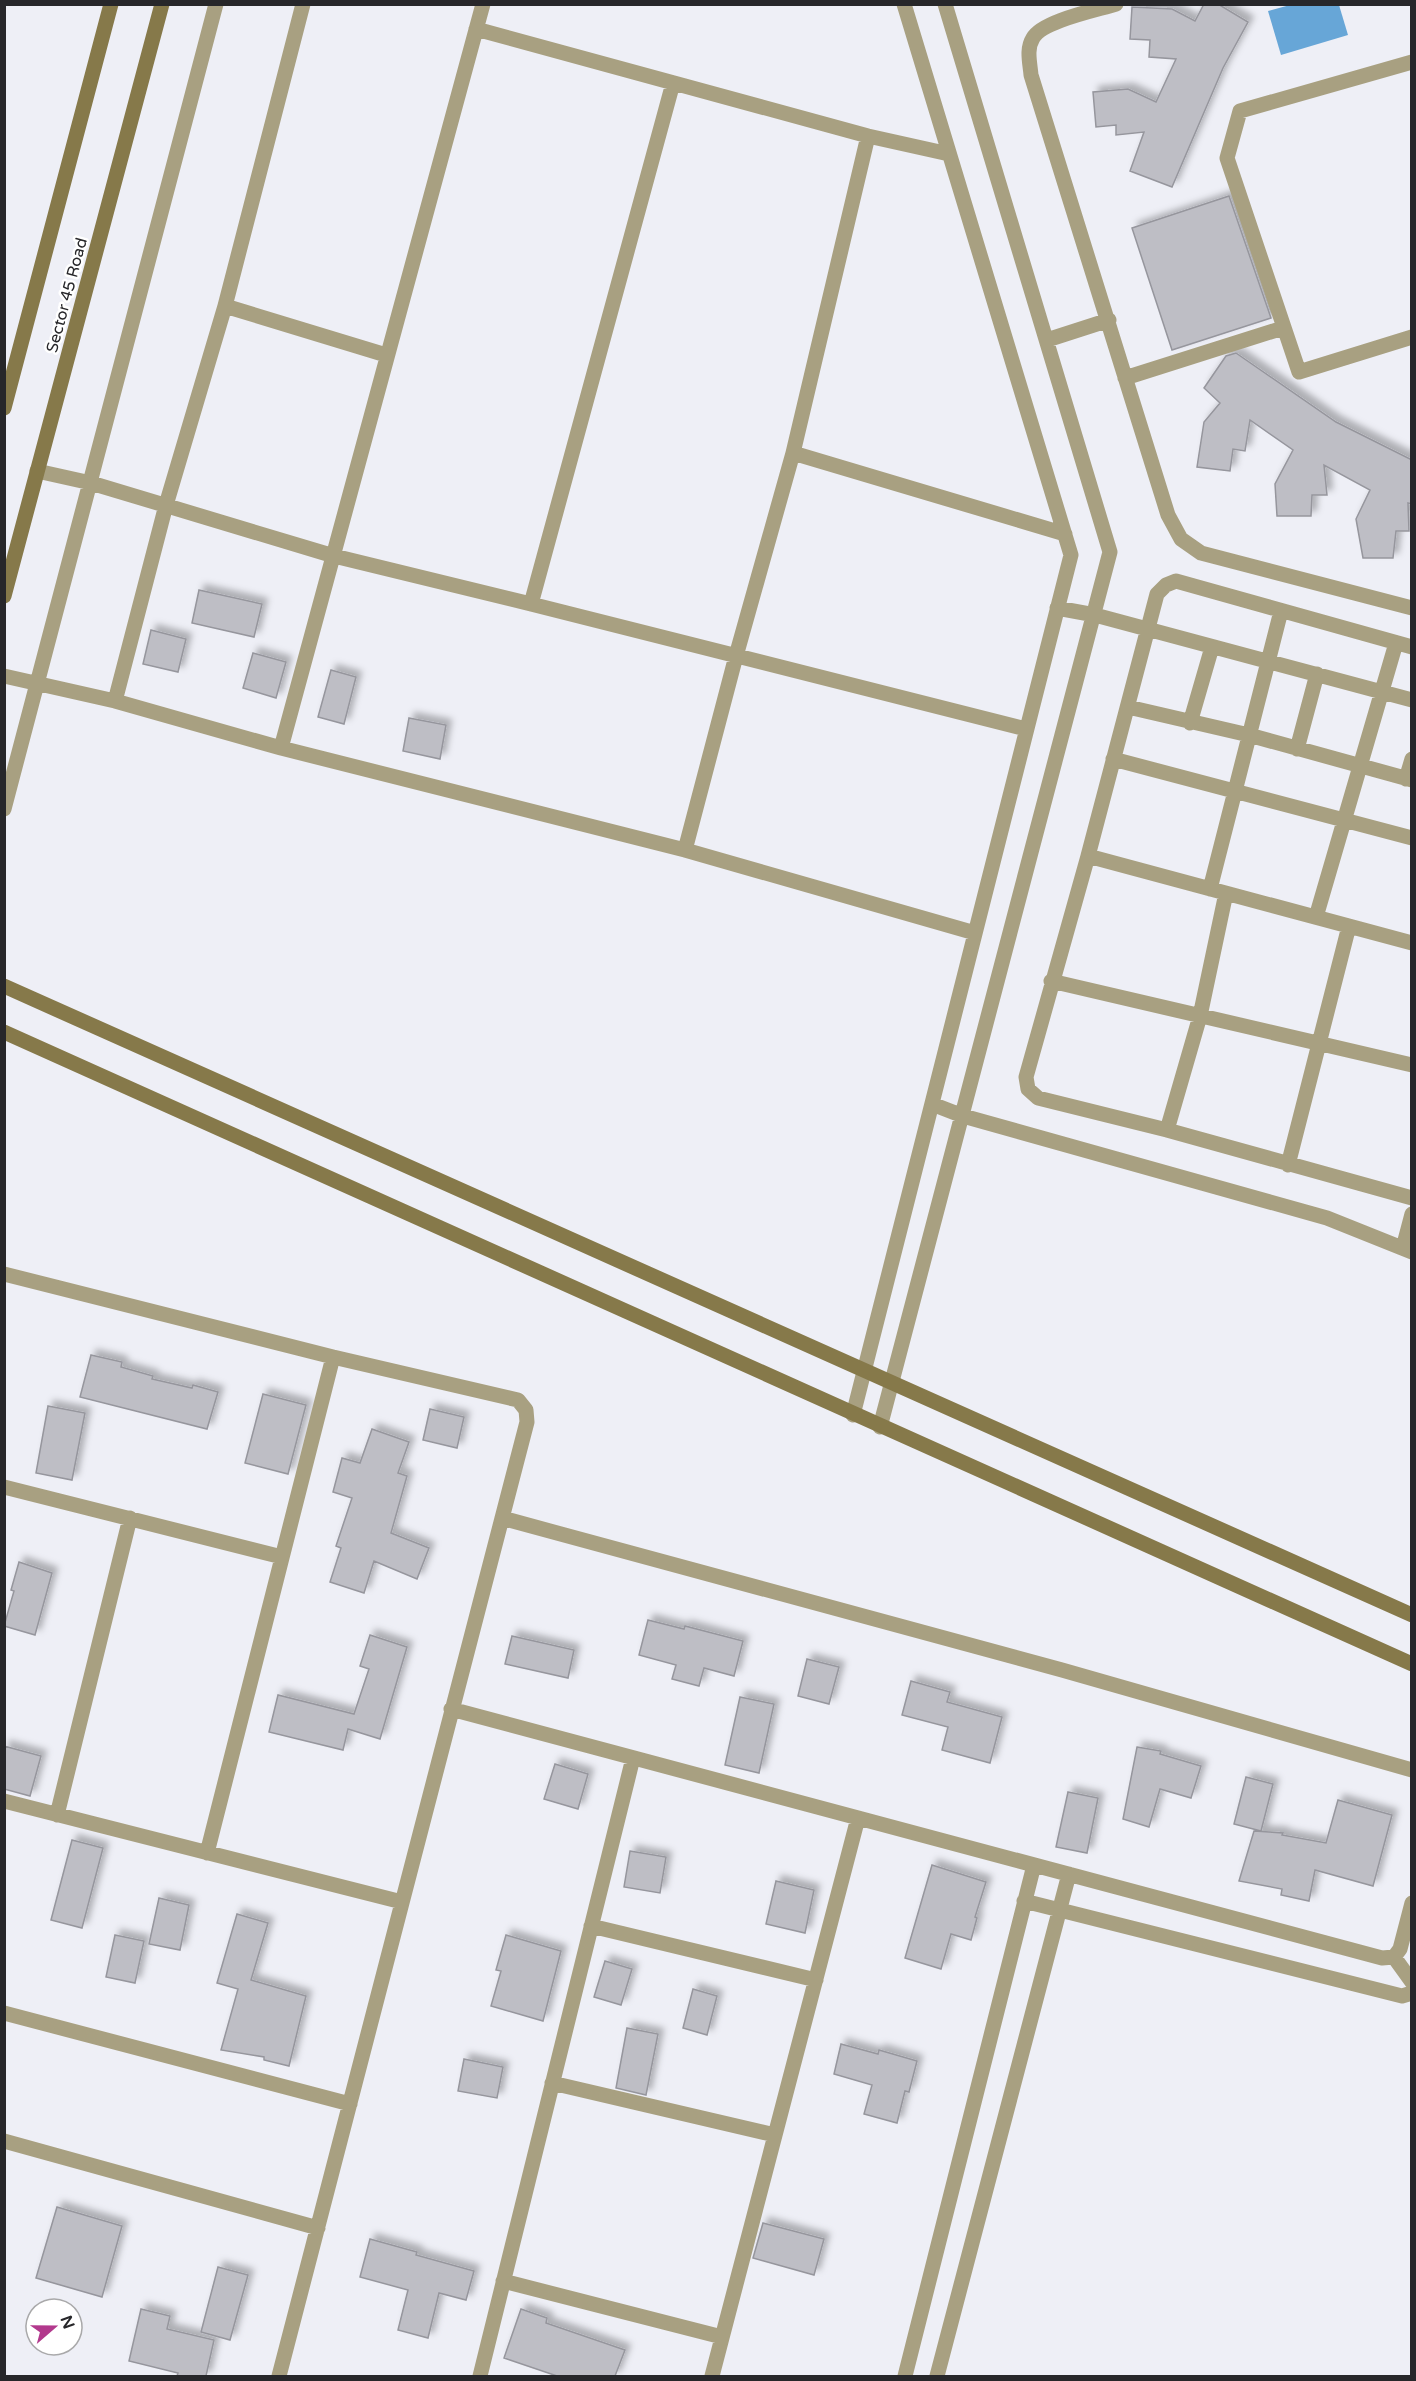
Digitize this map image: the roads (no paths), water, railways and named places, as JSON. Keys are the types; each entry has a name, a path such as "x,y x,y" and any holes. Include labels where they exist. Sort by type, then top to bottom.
{"street":[{"name":"Sector 45 Road","path":"4,408 111,4"},
{"name":"Sector 45 Road","path":"4,596 162,4"},
{"path":"4,810 216,4"},
{"path":"115,701 166,505 225,306 303,4"},
{"path":"281,748 483,4"},
{"path":"853,1414 1071,555 904,4"},
{"path":"880,1427 1110,552 945,4"},
{"path":"1116,4 1048,25 1033,36 1028,54 1031,75 1168,515 1181,539 1201,553 1412,608"},
{"path":"476,29 868,136 949,154"},
{"path":"1412,62 1240,111 1227,158 1299,372 1412,338"},
{"path":"531,603 673,83"},
{"path":"685,850 793,453 868,136"},
{"path":"225,306 386,355"},
{"path":"1047,340 1108,320"},
{"path":"1125,378 1283,328"},
{"path":"793,453 1065,534"},
{"path":"37,471 91,483 334,556 531,603 1026,729"},
{"path":"1412,648 1176,581 1166,585 1157,594 1088,856 1026,1077 1028,1089 1038,1098 1167,1130 1412,1198"},
{"path":"1057,608 1095,615 1412,700"},
{"path":"1210,889 1281,611"},
{"path":"1316,917 1396,643"},
{"path":"1190,723 1212,647"},
{"path":"1297,749 1317,674"},
{"path":"4,676 115,701 281,748 685,850 975,933"},
{"path":"1128,707 1249,735 1409,779 1412,759"},
{"path":"1113,759 1412,838"},
{"path":"1088,856 1412,943"},
{"path":"1167,1130 1200,1016 1226,893"},
{"path":"1288,1165 1349,926"},
{"path":"1052,981 1412,1065"},
{"path":"4,986 1412,1615"},
{"path":"4,1032 1412,1664"},
{"path":"932,1104 963,1116 1327,1218 1407,1250 1412,1214"},
{"path":"4,1274 333,1358 518,1400 526,1410 527,1422 279,2376"},
{"path":"207,1853 333,1358"},
{"path":"4,1487 282,1557"},
{"path":"57,1815 130,1518"},
{"path":"502,1518 1073,1673 1412,1770"},
{"path":"452,1709 1383,1958 1394,1957 1401,1949 1412,1903"},
{"path":"480,2376 633,1758"},
{"path":"4,1801 402,1902"},
{"path":"712,2376 858,1818"},
{"path":"905,2376 1034,1865"},
{"path":"937,2376 1069,1874"},
{"path":"1024,1901 1402,1996 1412,1993"},
{"path":"591,1926 816,1980"},
{"path":"1394,1957 1412,1982"},
{"path":"4,2013 350,2103"},
{"path":"552,2083 775,2135"},
{"path":"4,2141 318,2229"},
{"path":"503,2281 722,2337"}],"water":[{"path":"1290,5 1339,5 1348,35 1281,55 1268,11"}]}
